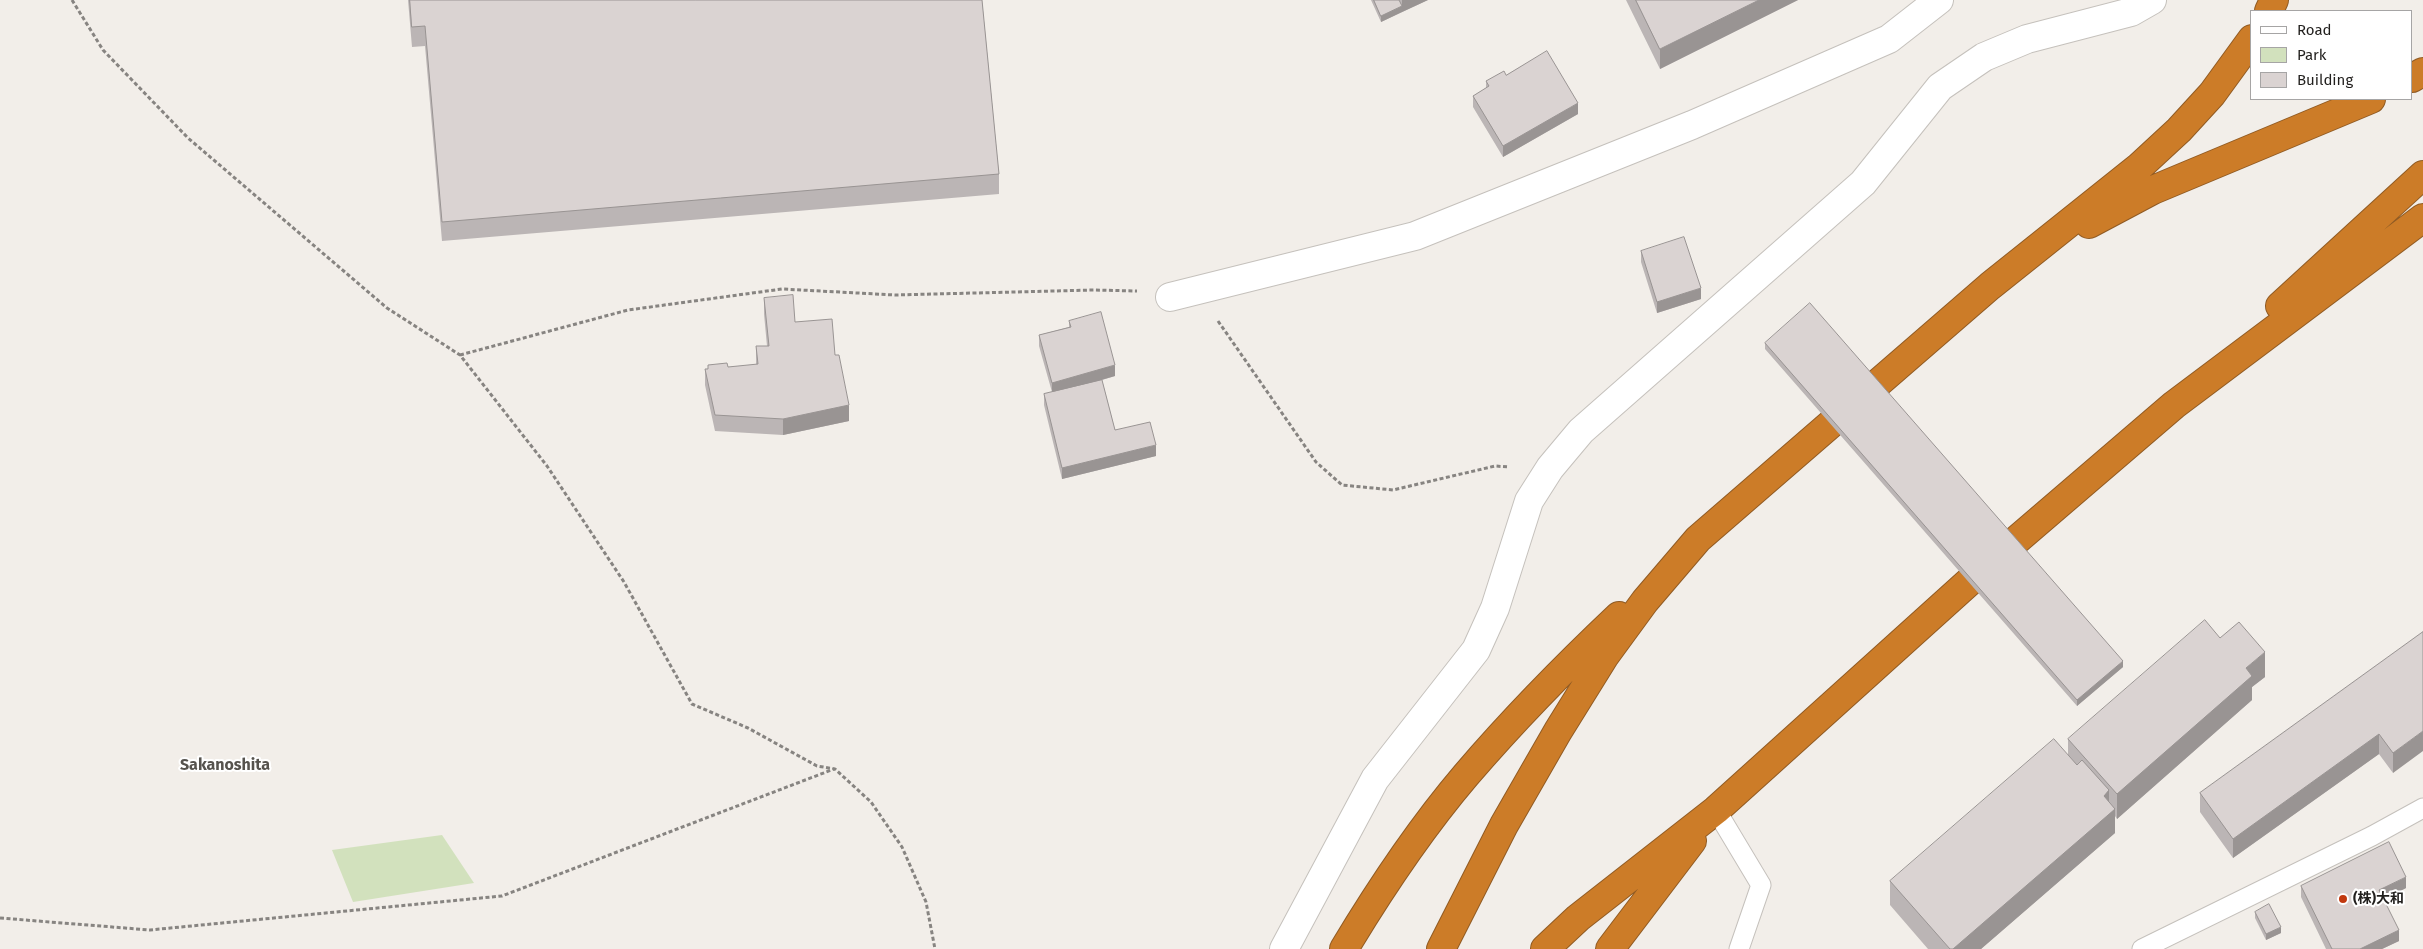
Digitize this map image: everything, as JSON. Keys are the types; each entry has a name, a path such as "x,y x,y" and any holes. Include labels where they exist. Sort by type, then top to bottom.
{"highway":[{"path":"1344,949 1415,842 1466,775 1588,645 1698,539 1990,286 2139,168 2179,130 2212,94 2250,42"},
{"path":"1990,286 2103,215 2153,190 2369,100"},
{"path":"1545,949 1578,918 1716,810 1991,562 2174,405 2423,175"},
{"path":"2174,405 2423,218"},
{"path":"1441,949 1504,825 1589,682 1645,602 1698,539"},
{"path":"1610,949 1716,810"}],"street":[{"path":"1170,297 1415,236 1692,125 1889,39 1939,0"},
{"path":"1284,949 1375,779 1476,650 1495,608 1529,501 1550,468 1580,431 1862,183 1940,88 1984,57 2027,39 2131,12 2152,0"}],"lane":[{"path":"2142,949 2372,836 2423,808"},
{"path":"1716,810 1761,885 1739,949"}],"path":[{"path":"72,0 103,50 188,138 388,308 460,355 546,466 624,582 692,704 748,728 816,766 835,769 872,802 902,847 926,902 935,949"},
{"path":"460,355 628,310 782,288 895,295 1094,290 1151,292 1208,306 1316,462 1342,485 1393,490 1495,466 1550,468"},
{"path":"0,918 150,930 502,896 835,769"}],"green space":[{"path":"442,835 474,883 353,902 332,850"}],"building":[{"path":"410,0 982,0 999,174 442,222 425,26 412,27"},
{"path":"1374,0 1399,0 1402,6 1381,16"},
{"path":"1636,0 1759,0 1660,49"},
{"path":"1547,51 1578,103 1503,146 1473,96 1489,86 1486,81 1504,71 1506,75"},
{"path":"1684,237 1701,288 1657,302 1641,251"},
{"path":"793,295 795,322 832,319 835,355 839,355 849,405 783,419 715,415 705,369 708,369 708,365 727,363 728,367 758,364 756,346 769,346 764,298"},
{"path":"1810,303 2123,661 2077,700 1765,343"},
{"path":"1101,312 1115,365 1052,383 1039,335 1071,327 1069,321"},
{"path":"1102,380 1115,430 1150,422 1156,445 1062,468 1044,394"},
{"path":"2205,620 2220,638 2239,622 2265,652 2246,668 2252,676 2117,794 2068,739"},
{"path":"2423,632 2423,731 2393,753 2379,734 2233,839 2200,793"},
{"path":"2054,739 2077,765 2082,760 2109,790 2104,796 2115,809 1953,949 1950,949 1890,881"},
{"name":"(株)大和","path":"2389,842 2406,877 2379,890 2399,930 2360,949 2332,949 2301,886"},
{"path":"2269,904 2281,927 2266,934 2255,912"}],"place":[{"name":"(株)大和","path":"2343,899"}],"district":[{"name":"Sakanoshita","path":"225,766"}]}
